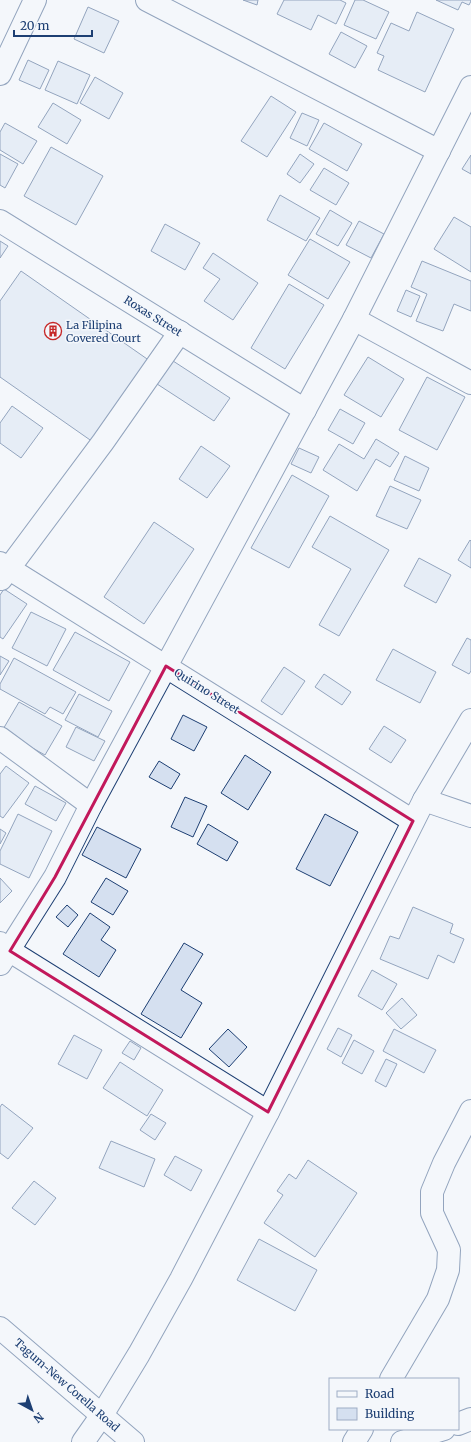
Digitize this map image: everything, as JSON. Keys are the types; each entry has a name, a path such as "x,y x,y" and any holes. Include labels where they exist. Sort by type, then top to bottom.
{"street":[{"path":"0,74 35,0"},
{"path":"147,0 439,151"},
{"path":"268,1112 3,953 55,877 91,805 354,319 471,87"},
{"name":"Roxas Street","path":"0,221 305,410"},
{"path":"354,319 471,383"},
{"path":"3,571 103,442 180,332"},
{"name":"Quirino Street","path":"3,571 166,666 413,821"},
{"path":"82,1442 102,1414 139,1354 181,1279 268,1112 413,821 471,720"},
{"path":"0,738 91,805"},
{"path":"424,800 471,816"},
{"path":"392,1378 438,1299 448,1270 448,1250 432,1213 432,1192 444,1163 471,1111"},
{"name":"Tagum-New Corella Road","path":"0,1328 133,1442"},
{"path":"459,1424 471,1419"},
{"path":"354,1442 361,1430"},
{"path":"402,1442 441,1430"}],"highlighted area":[{"path":"166,666 413,821 268,1112 10,951 55,877"}],"building":[{"path":"243,0 258,0 257,5"},
{"path":"284,0 340,0 346,3 336,24 318,15 311,30 277,14"},
{"path":"355,0 363,0 389,12 376,39 344,25"},
{"path":"436,0 471,1 469,5 462,2 458,10"},
{"path":"88,7 119,21 104,53 74,39"},
{"path":"417,12 454,29 425,92 378,70 384,56 377,53 391,23 409,31"},
{"path":"341,32 367,46 355,68 329,54"},
{"path":"28,60 49,70 40,89 19,80"},
{"path":"58,61 90,75 77,104 45,90"},
{"path":"95,77 123,93 109,119 80,103"},
{"path":"271,96 296,112 267,157 241,141"},
{"path":"53,103 81,120 67,144 38,127"},
{"path":"302,113 319,120 307,146 290,138"},
{"path":"5,123 37,141 23,164 0,150 0,132"},
{"path":"324,123 362,144 347,171 309,149"},
{"path":"51,147 103,176 76,225 24,196"},
{"path":"0,154 18,164 5,188 0,185"},
{"path":"300,154 314,164 300,183 287,174"},
{"path":"471,155 471,174 462,169"},
{"path":"324,168 349,183 336,205 310,190"},
{"path":"280,195 320,218 306,241 267,220"},
{"path":"330,210 352,223 338,246 316,234"},
{"path":"454,217 471,227 471,272 434,249"},
{"path":"359,221 384,234 371,258 346,245"},
{"path":"165,224 200,243 185,270 151,251"},
{"path":"310,239 350,262 328,299 288,275"},
{"path":"0,241 8,246 0,258"},
{"path":"213,253 258,283 233,320 204,301 220,279 203,268"},
{"path":"422,261 471,281 471,311 454,304 443,331 416,321 427,294 411,287"},
{"name":"La Filipina Covered Court","path":"21,271 150,361 93,442 0,377 0,301"},
{"path":"289,284 324,305 285,369 251,348"},
{"path":"406,290 420,296 411,317 397,311"},
{"path":"368,357 404,379 381,417 344,395"},
{"path":"170,359 230,398 214,421 154,382"},
{"path":"427,377 465,397 437,450 399,430"},
{"path":"12,406 43,428 21,458 0,443 0,423"},
{"path":"340,409 365,423 353,444 328,430"},
{"path":"376,439 399,453 390,467 376,459 357,491 323,470 339,444 364,459"},
{"path":"201,446 230,466 207,498 179,479"},
{"path":"299,448 319,457 311,473 291,464"},
{"path":"405,456 429,468 419,491 394,480"},
{"path":"292,475 329,496 289,568 251,548"},
{"path":"390,486 421,500 407,529 376,516"},
{"path":"330,516 389,550 339,636 319,625 351,569 312,547"},
{"path":"154,522 194,549 144,624 104,597"},
{"path":"470,540 471,541 471,568 458,560"},
{"path":"419,558 451,575 436,603 404,586"},
{"path":"4,589 27,604 3,639 0,637 0,595"},
{"path":"31,612 66,629 47,666 12,648"},
{"path":"75,632 130,662 109,701 53,670"},
{"path":"467,638 471,640 471,671 469,674 452,665"},
{"path":"393,649 436,672 420,703 376,680"},
{"path":"0,656 9,661 0,675"},
{"path":"14,658 76,692 63,714 50,707 45,714 0,689 0,684"},
{"path":"284,667 305,681 282,715 261,701"},
{"path":"324,674 351,692 342,705 315,687"},
{"path":"79,694 112,711 98,737 65,720"},
{"path":"19,702 62,726 45,755 2,731"},
{"path":"183,715 207,727 194,751 171,739"},
{"path":"384,726 406,740 391,763 369,749"},
{"path":"76,727 105,741 94,761 66,747"},
{"path":"245,755 271,772 248,810 221,793"},
{"path":"159,761 180,774 171,789 149,777"},
{"path":"6,766 29,783 3,818 0,816 0,774"},
{"path":"35,786 66,803 56,821 25,804"},
{"path":"185,797 207,806 193,837 171,827"},
{"path":"18,814 52,831 29,878 0,864 0,851"},
{"path":"325,814 358,832 330,886 296,869"},
{"path":"208,824 238,842 227,861 197,844"},
{"path":"97,827 141,849 126,878 82,855"},
{"path":"0,829 6,833 0,844"},
{"path":"0,878 12,891 0,903"},
{"path":"106,878 128,891 113,915 91,902"},
{"path":"67,905 78,915 68,927 56,917"},
{"path":"413,907 453,924 450,933 464,939 454,963 438,955 428,979 380,959 390,936 399,939"},
{"path":"90,913 110,927 101,940 116,950 99,977 63,954"},
{"path":"184,943 203,954 181,990 202,1003 181,1038 141,1014"},
{"path":"372,970 397,984 382,1010 358,996"},
{"path":"402,998 417,1015 401,1029 386,1013"},
{"path":"338,1028 352,1035 341,1057 327,1049"},
{"path":"228,1029 247,1047 229,1067 209,1049"},
{"path":"394,1029 436,1050 424,1073 383,1051"},
{"path":"74,1035 102,1050 87,1079 58,1064"},
{"path":"354,1040 374,1051 362,1074 342,1063"},
{"path":"130,1041 141,1048 134,1060 122,1053"},
{"path":"386,1059 397,1064 386,1087 375,1081"},
{"path":"120,1062 163,1090 147,1116 103,1088"},
{"path":"2,1104 33,1128 8,1159 0,1153 0,1107"},
{"path":"151,1114 166,1123 155,1140 140,1130"},
{"path":"111,1141 155,1159 144,1187 99,1168"},
{"path":"175,1156 202,1170 191,1191 164,1175"},
{"path":"308,1160 357,1193 315,1257 264,1223 283,1195 277,1191 289,1174 296,1179"},
{"path":"34,1181 56,1198 35,1225 12,1208"},
{"path":"259,1239 317,1270 295,1311 237,1280"}],"place":[{"name":"La Filipina Covered Court","path":"53,331"}]}
